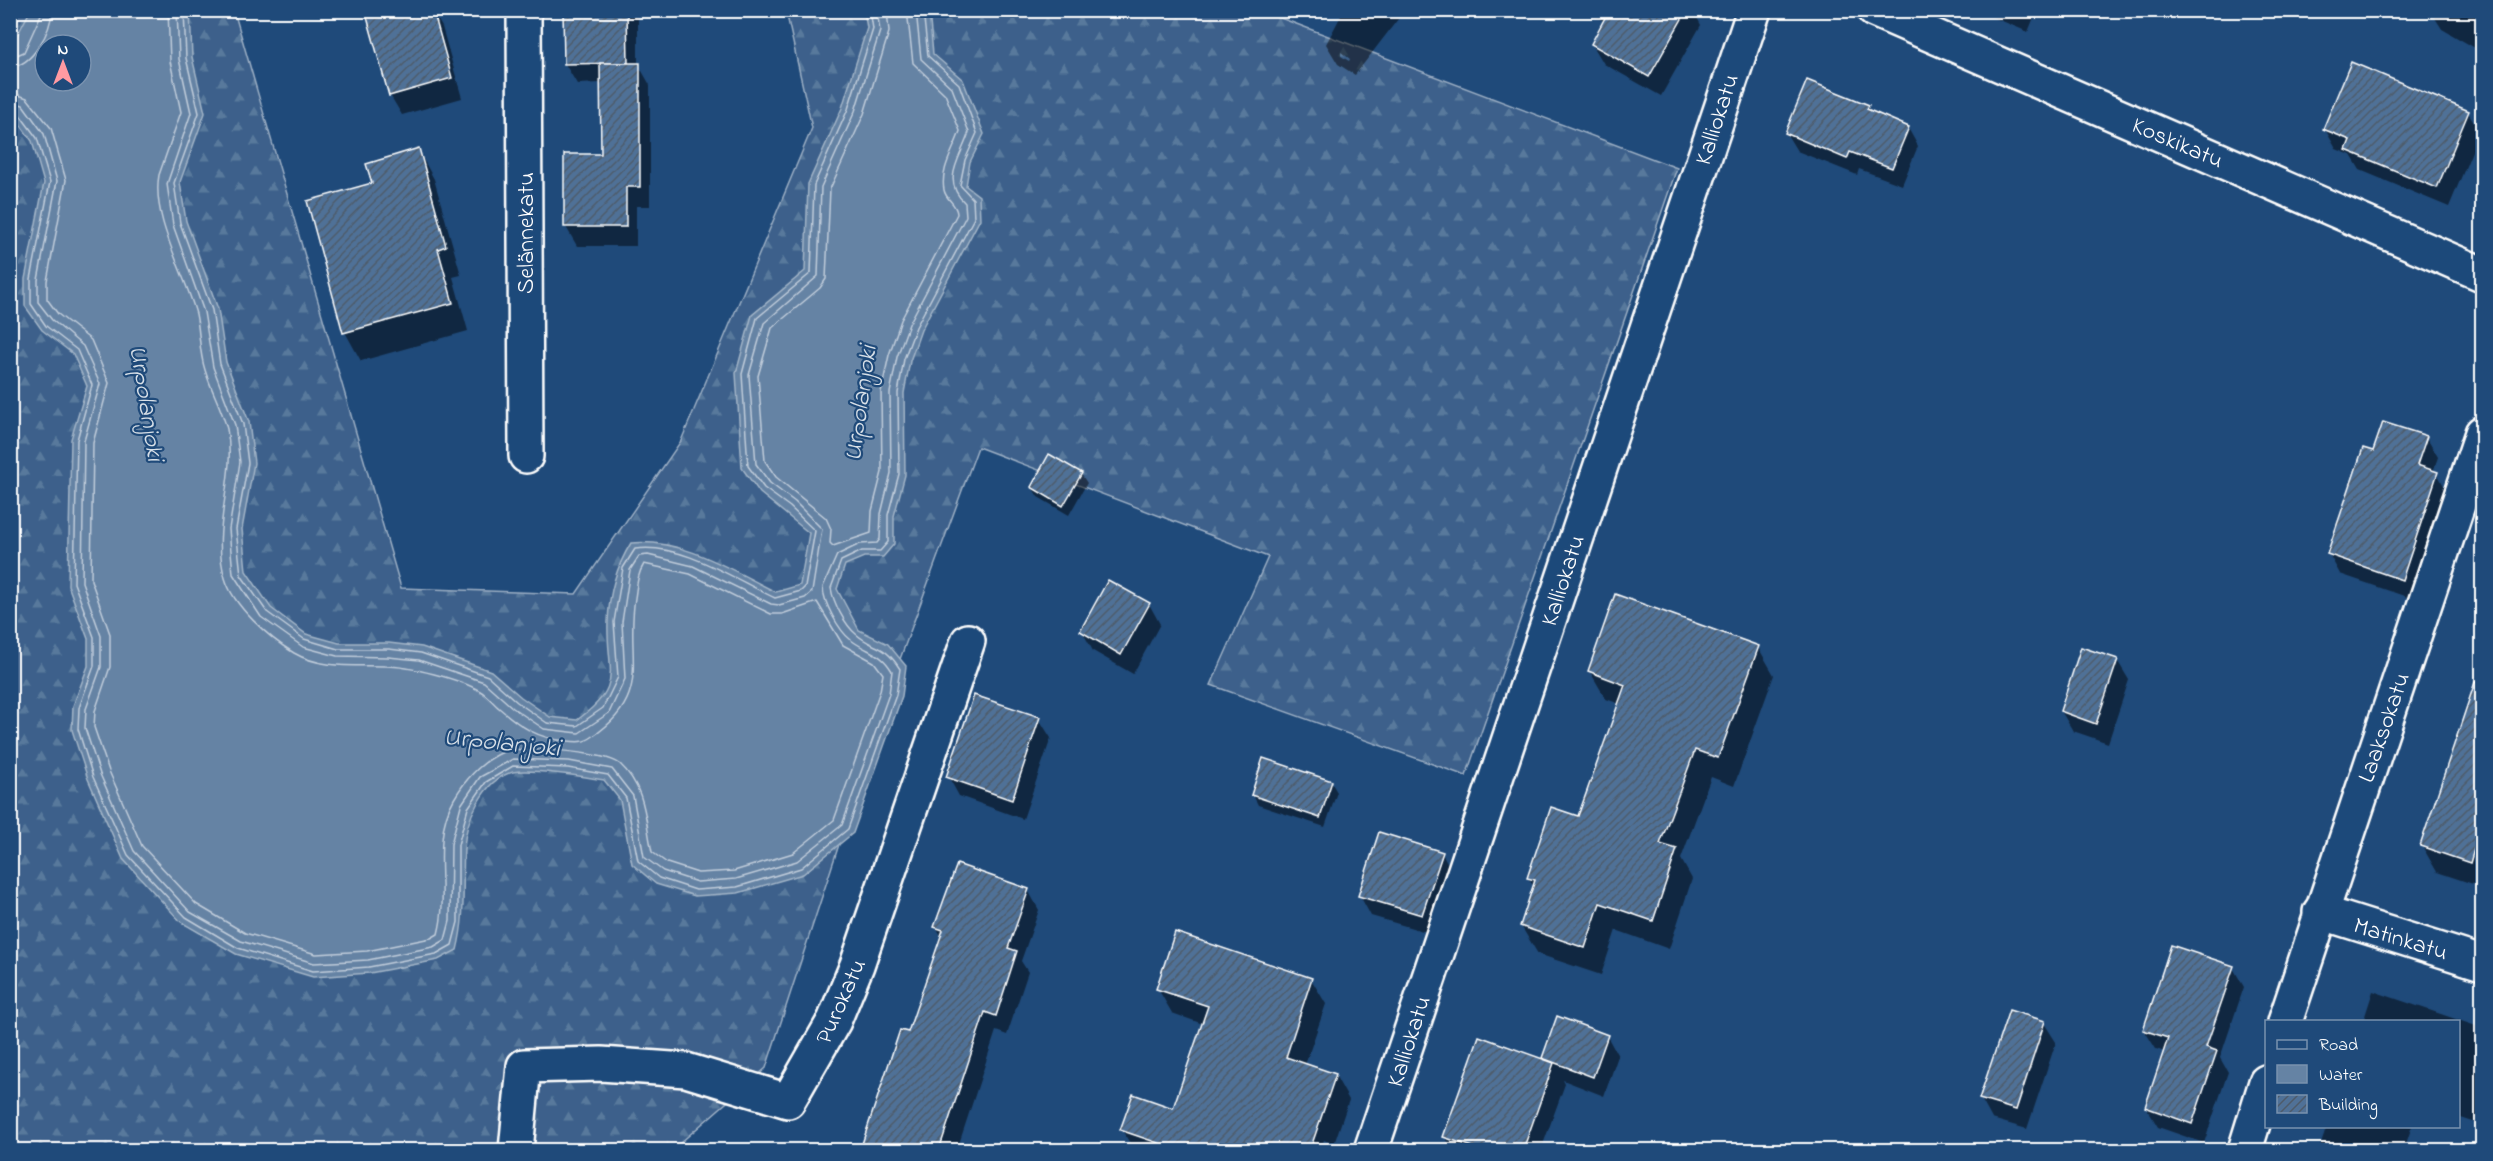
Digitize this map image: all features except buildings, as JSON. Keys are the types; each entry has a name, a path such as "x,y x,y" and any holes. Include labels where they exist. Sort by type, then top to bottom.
{"street":[{"name":"Selännekatu","path":"524,10 526,456"},
{"name":"Kalliokatu","path":"1371,1150 1754,10"},
{"name":"Koskikatu","path":"1874,10 2482,274"},
{"name":"Laaksokatu","path":"2286,1020 2482,433"},
{"name":"Purokatu","path":"516,1150 524,1066 601,1064 686,1070 788,1101 834,1021 857,965 968,641"},
{"name":"Matinkatu","path":"2320,912 2482,963"},
{"path":"2245,1150 2265,1085"}],"green space":[{"path":"10,11 234,11 401,588 576,594 681,441 812,128 786,11 1262,11 1677,168 1466,776 1211,685 1268,557 978,447 896,670 766,1068 672,1150 11,1150"}],"water":[{"name":"Urpolanjoki","path":"30,11 190,11 192,57 205,113 180,182 186,221 218,309 226,362 249,422 254,463 242,529 246,571 271,608 306,634 339,643 389,643 422,647 491,671 521,697 550,717 577,720 592,708 608,687 610,601 617,571 631,543 669,545 706,557 776,592 800,585 809,533 760,493 742,468 736,373 752,315 805,271 808,184 842,108 867,28 864,11 929,11 933,54 963,80 984,134 970,162 966,186 979,196 980,219 921,330 910,361 904,393 905,475 894,516 894,544 883,557 864,557 845,565 837,589 859,630 888,644 906,666 902,696 853,833 803,874 738,893 695,896 656,884 632,864 620,800 604,780 545,772 513,772 493,783 472,815 465,838 463,912 457,950 438,960 370,973 313,977 236,954 181,922 123,859 88,779 72,730 73,706 88,666 88,639 68,585 71,439 87,386 73,354 42,330 25,306 25,279 44,183 32,141 12,113 10,49"}]}
